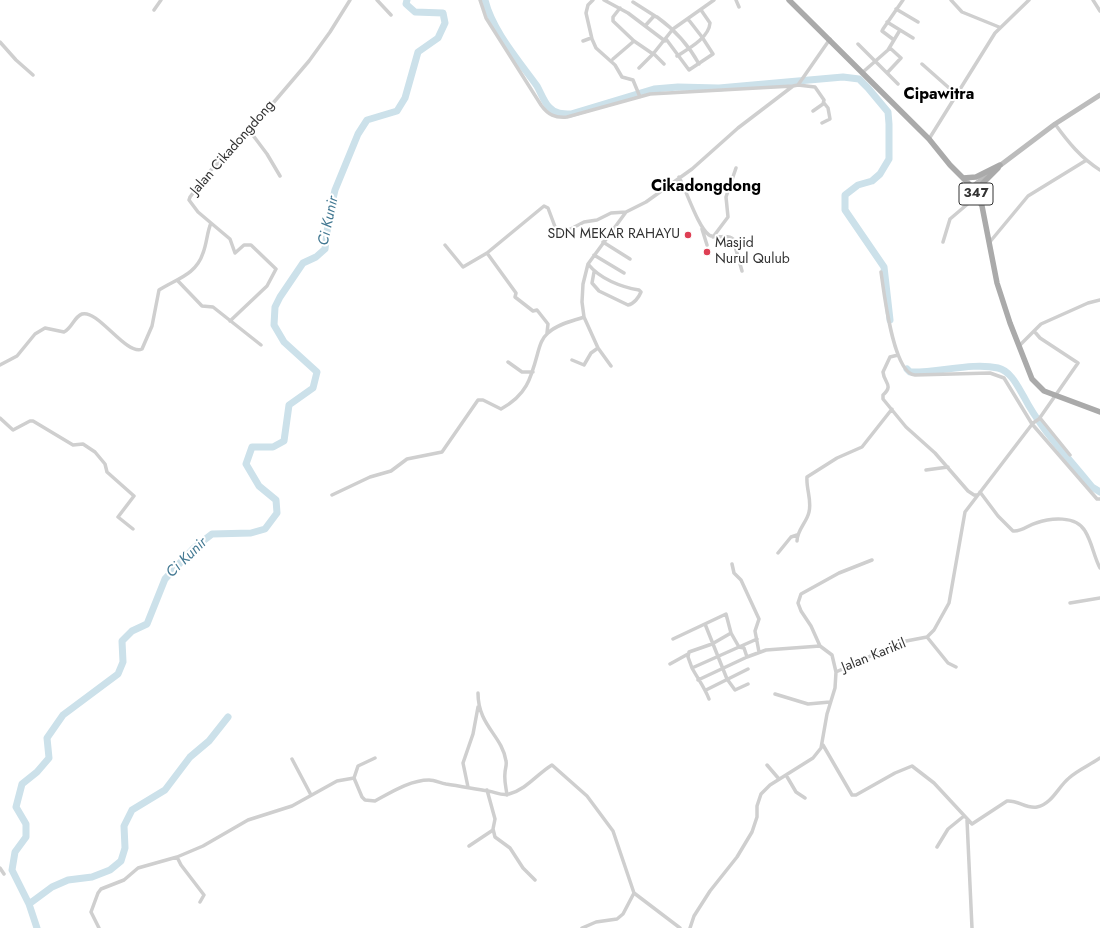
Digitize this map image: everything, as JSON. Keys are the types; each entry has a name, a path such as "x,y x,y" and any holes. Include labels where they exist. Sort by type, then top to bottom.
{"main road":[{"name":"347","path":"789,0 830,39 929,139 950,165 972,187 982,206 997,283 1032,379 1044,391 1054,396 1100,412"},
{"path":"963,178 976,177 1000,165"},
{"path":"977,196 983,183 1000,165"}],"street":[{"path":"154,10 161,0"},
{"name":"Jalan Cikadongdong","path":"210,223 198,212 189,199 211,170 249,130 308,61 330,32 350,0"},
{"path":"377,0 391,15"},
{"path":"480,0 486,18 541,105 550,115 567,117 639,94 793,86"},
{"path":"593,0 588,5 586,13 596,48 616,65 622,77 634,80 639,94"},
{"path":"604,0 620,8 665,40 688,70 699,64 713,53 688,19"},
{"path":"639,68 654,54 673,29 714,0"},
{"path":"736,0 739,7"},
{"path":"894,40 882,31 903,0"},
{"path":"951,0 962,12 1000,27"},
{"path":"929,139 1000,27 1030,0"},
{"path":"1093,0 1100,10"},
{"path":"633,2 673,29 690,48 699,64"},
{"path":"620,8 612,20 634,41 654,54 664,64"},
{"path":"896,9 918,22"},
{"path":"677,56 690,48 702,37 710,25 701,10"},
{"path":"645,26 655,16"},
{"path":"887,22 913,38"},
{"path":"863,72 890,48 900,30"},
{"path":"583,41 592,38"},
{"path":"444,245 462,267 476,261 487,253 545,206 548,208 557,232 561,234 584,222 597,220 611,213 626,212 646,202 692,169 738,128 799,82 830,39"},
{"path":"613,59 634,41"},
{"path":"0,42 16,60 33,75"},
{"path":"858,44 898,84"},
{"path":"887,73 901,58 890,48"},
{"path":"922,64 957,95"},
{"path":"799,82 815,87 828,108 830,119 822,124"},
{"path":"972,187 1054,124 1100,95"},
{"path":"812,111 824,102"},
{"path":"1054,124 1085,161 1100,170"},
{"path":"249,130 267,154 280,176"},
{"path":"988,243 1028,196 1085,161"},
{"path":"713,237 728,217 726,197 736,168"},
{"path":"679,177 702,228 707,245"},
{"path":"943,242 950,219 977,196"},
{"path":"611,366 598,348 584,317 582,302 583,284 588,264 626,212"},
{"path":"0,365 17,356 35,334 45,328 64,332 70,328 77,317 83,314 87,314 100,323 129,346 136,349 142,349 152,326 159,290 178,281 190,273 200,262 204,253 210,223 229,239 235,253 244,245 251,245 276,269 267,286 230,321"},
{"path":"702,228 713,237 732,237 742,271"},
{"path":"603,242 630,259"},
{"path":"332,495 370,477 394,470 407,459 442,452 478,400 483,400 498,409 503,408 528,386 540,345 547,333 548,324 537,310 533,311 516,297 516,292 487,253"},
{"path":"594,255 624,273"},
{"path":"588,264 594,272 626,288 639,290 639,295 633,303 628,305 599,291 592,283 594,272"},
{"path":"881,272 898,355 906,371 911,375 990,373 1002,376 1008,382 1033,423 1097,499 1100,499"},
{"path":"178,281 202,306 212,307 261,345"},
{"path":"1019,346 1044,322 1088,302 1100,300"},
{"path":"547,333 556,327 584,317"},
{"path":"956,667 948,663 928,638 938,626 949,603 963,517 977,496 1033,423 1040,419 1078,362 1042,339 1034,331"},
{"path":"572,360 584,365 591,353 598,348"},
{"path":"898,355 890,357 883,372 889,387 882,398 906,427 948,467 974,496 977,496"},
{"path":"508,362 522,372 533,372"},
{"path":"797,541 797,535 804,524 811,504 807,477 836,458 862,447 892,409"},
{"path":"0,418 13,430 30,421 33,421 73,445 83,444 93,451 104,463 107,472 134,496 118,516 133,529"},
{"path":"1040,419 1070,455"},
{"path":"926,470 948,467"},
{"path":"980,492 998,516 1013,531 1020,530 1036,523 1061,519 1069,520 1082,528 1100,568"},
{"path":"778,553 791,537 797,535"},
{"path":"836,672 832,656 820,646 798,603 801,594 839,573 872,560"},
{"path":"732,564 734,573 741,580 759,619 755,631 760,652"},
{"path":"1070,603 1100,598"},
{"path":"673,639 727,615 731,633 738,647"},
{"path":"705,624 727,678 735,690 748,684"},
{"path":"670,664 731,633"},
{"name":"Jalan Karikil","path":"823,745 830,702 835,688 836,672 900,642 928,638"},
{"path":"692,668 718,655 757,639"},
{"path":"698,680 760,652 820,646"},
{"path":"738,647 744,648 747,657"},
{"path":"688,654 692,668 698,680 706,690 709,699"},
{"path":"706,690 727,678 748,669"},
{"path":"478,693 483,719 497,740 505,758 504,783 508,794"},
{"path":"775,694 808,704 830,702"},
{"path":"468,787 463,763 473,734 479,702"},
{"path":"690,928 694,916 710,891 737,857 752,832 757,817 757,806 760,794 779,778 813,758 823,745 852,795 856,795 895,773 912,766 934,783 967,820 974,824 1008,801 1012,800 1030,807 1044,804 1052,799 1061,785 1070,777 1100,758"},
{"path":"375,758 358,766 354,778 362,797 370,801 375,801 399,789 423,780 430,780 484,791 487,790 498,794 508,794 525,787 550,766 554,766 569,782 587,796 614,832 634,894 680,928"},
{"path":"292,759 311,795"},
{"path":"767,765 779,778"},
{"path":"786,775 796,792 805,798"},
{"path":"99,928 91,912 101,889 124,880 141,866 177,857 203,846 248,820 292,806 337,781 354,778"},
{"path":"487,790 494,819 493,830 495,837 510,848 524,868 535,880"},
{"path":"938,847 948,829 964,816"},
{"path":"967,820 972,928"},
{"path":"469,846 493,830"},
{"path":"177,857 181,865 204,895 200,902"},
{"path":"0,868 4,874"},
{"path":"582,928 596,922 617,919 623,914 634,894"}],"waterway":[{"name":"Ci Kunir","path":"37,928 29,904 12,870 15,852 26,837 26,824 16,807 22,784 37,772 49,758 47,738 63,715 118,674 123,662 122,641 132,631 147,624 165,579 194,548 212,534 251,533 265,529 277,513 276,500 259,486 246,464 252,447 273,447 284,441 289,405 313,388 317,372 284,342 274,325 275,307 303,263 316,257 325,249 329,216 335,190 358,134 367,120 397,111 405,98 418,52 438,38 445,23 443,13 415,12 406,4 407,0"},
{"path":"485,0 494,23 507,45 537,86 547,105 559,113 571,114 654,89 678,87 719,88 843,77 859,79 888,112 889,159 880,174 872,181 858,185 845,195 845,210 884,267 890,320"},
{"path":"907,369 910,372 921,372 988,366 1007,372 1014,380 1031,409 1056,444 1092,487 1100,492"},
{"path":"29,904 52,887 68,880 92,877 110,870 121,861 125,848 124,826 132,810 165,790 190,757 209,741 228,717"}],"place":[{"name":"SDN MEKAR RAHAYU","path":"688,235"},
{"name":"Masjid Nurul Qulub","path":"707,252"}],"district":[{"name":"Cipawitra","path":"939,95"},
{"name":"Cikadongdong","path":"706,187"}]}
